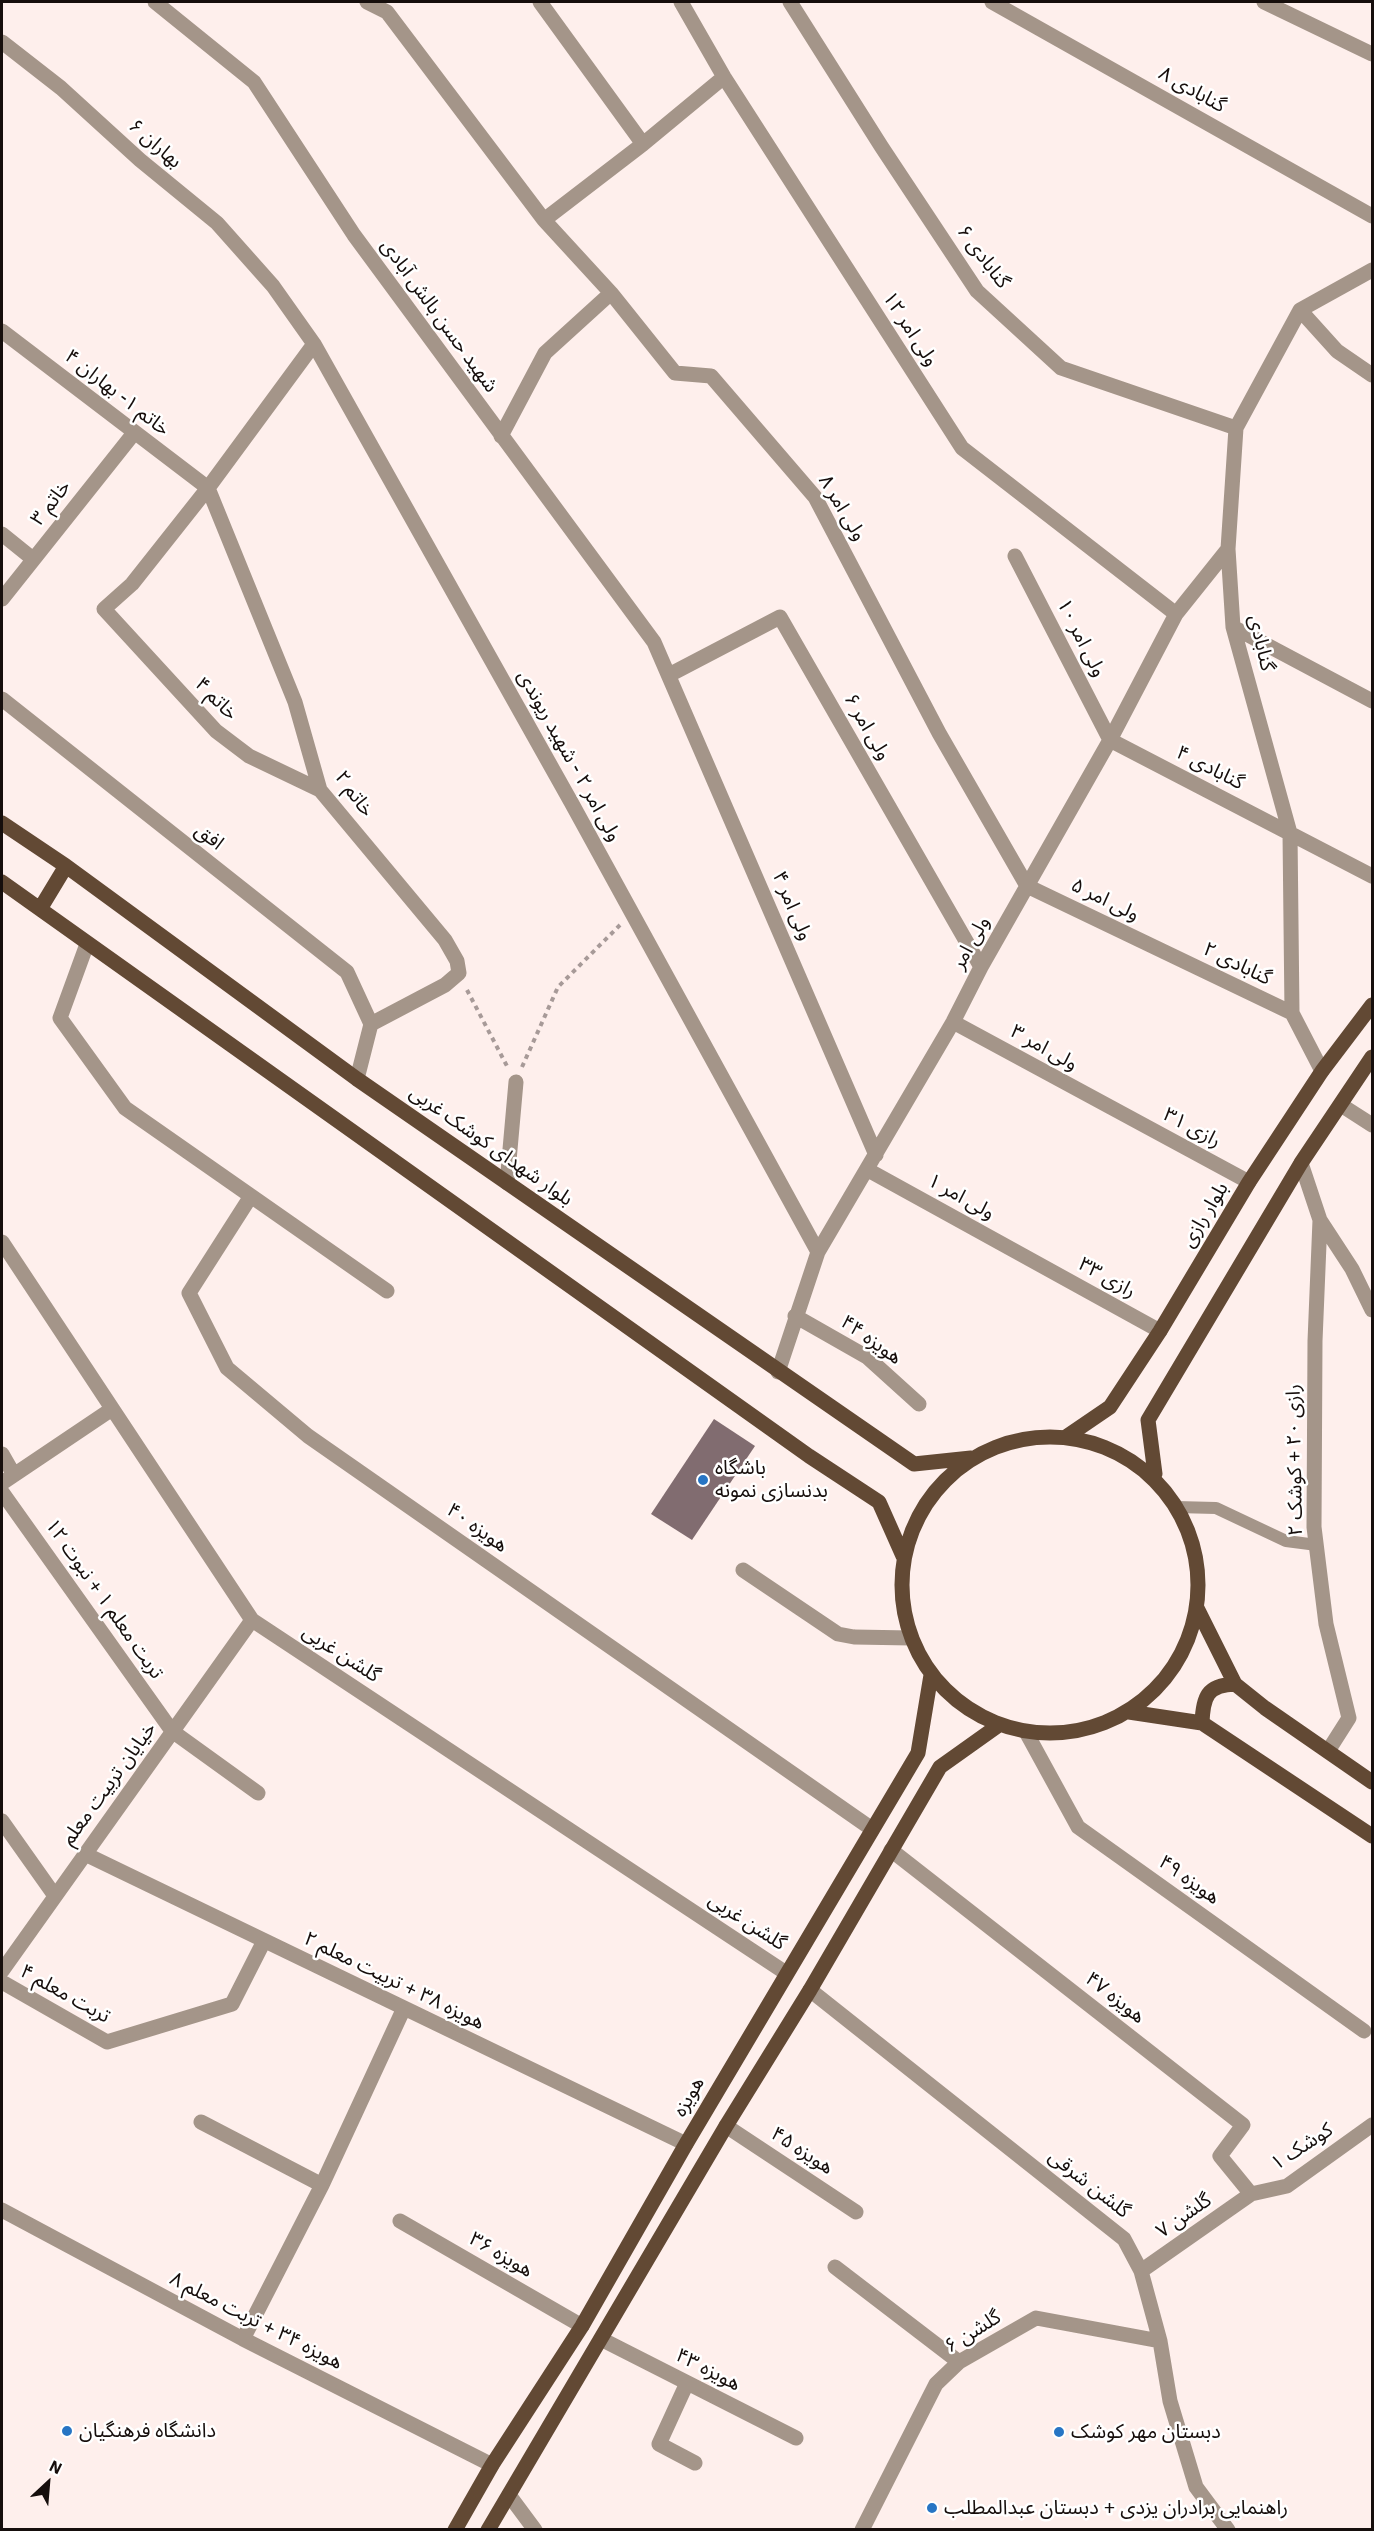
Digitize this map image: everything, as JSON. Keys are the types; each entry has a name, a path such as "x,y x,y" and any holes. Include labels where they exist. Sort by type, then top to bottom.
{"main road":[{"name":"بلوار شهدای کوشک غربی","path":"2,823 66,866 357,1079 914,1464 971,1458"},
{"path":"40,909 66,866"},
{"path":"2,882 809,1456 879,1502 903,1556"},
{"name":"بلوار رازی","path":"1066,1437 1110,1407 1160,1331 1249,1182 1322,1071 1372,1005"},
{"path":"1155,1474 1106,1448 1066,1437 1041,1437 1017,1440 993,1447 971,1458 927,1500 903,1556 901,1598 911,1638 931,1675 955,1700 999,1725 1026,1732 1064,1733 1102,1725 1129,1712 1165,1680 1186,1646 1197,1608 1196,1556 1176,1507 1155,1474 1148,1420 1300,1163 1372,1057"},
{"path":"1197,1608 1235,1684 1265,1708 1372,1782"},
{"name":"هویزه","path":"455,2529 492,2465 582,2326 786,1973 918,1754 931,1675"},
{"path":"1202,1724 1203,1708 1208,1695 1220,1684 1235,1684"},
{"path":"1129,1712 1202,1724 1372,1836"},
{"path":"488,2529 726,2126 810,1990 940,1767 999,1725"}],"street":[{"name":"شهید حسن بالش آبادی","path":"155,2 254,82 354,236 654,642 669,675"},
{"name":"ولی امر ۸","path":"367,2 387,12 544,220 610,292 675,374 711,376 815,497 939,733 1027,886"},
{"path":"540,2 643,144"},
{"name":"ولی امر ۱۲","path":"681,2 724,77 962,448 1176,614"},
{"name":"گنابادی ۶","path":"790,2 881,146 977,291 1061,368 1236,428"},
{"name":"گنابادی ۸","path":"992,2 1372,216"},
{"path":"1264,2 1372,54"},
{"name":"بهاران ۶","path":"2,42 61,88 140,160 218,223 273,286"},
{"path":"544,220 643,144 724,77"},
{"path":"1372,270 1300,310 1338,351 1372,375"},
{"name":"ولی امر ۲ - شهید ریوندی","path":"273,286 314,344 632,913 818,1252"},
{"path":"501,436 545,353 610,292"},
{"name":"گنابادی","path":"1300,310 1236,428 1228,549 1233,627 1290,833 1292,1013 1322,1071"},
{"name":"خاتم ۱- بهاران ۴","path":"2,331 208,488"},
{"path":"208,488 314,344"},
{"name":"خاتم ۳","path":"2,599 134,432"},
{"name":"خاتم ۴","path":"208,488 132,584 104,609 216,731 249,756 320,790"},
{"name":"خاتم ۲","path":"208,488 295,702 320,790 445,940 457,961 459,973"},
{"path":"2,534 33,559"},
{"name":"ولی امر","path":"778,1372 818,1252 953,1022 981,967 1110,740 1176,614 1228,549"},
{"name":"ولی امر ۱۰","path":"1015,556 1110,740"},
{"name":"ولی امر ۶","path":"669,675 780,617 981,967"},
{"path":"1233,627 1372,701"},
{"name":"ولی امر ۴","path":"669,675 876,1155"},
{"name":"افق","path":"2,699 347,972 370,1024"},
{"name":"گنابادی ۴","path":"1110,740 1372,876"},
{"name":"ولی امر ۵","path":"1027,886 1164,952"},
{"path":"87,944 60,1018 125,1108 387,1291"},
{"name":"گنابادی ۲","path":"1164,952 1292,1013"},
{"path":"357,1079 370,1024 446,985 459,973"},
{"name":"ولی امر ۳","path":"953,1022 1115,1111"},
{"path":"507,1183 516,1082"},
{"path":"1341,1105 1372,1125"},
{"name":"رازی ۳۱","path":"1115,1111 1249,1182"},
{"name":"رازی ۲۰ + کوشک ۲","path":"1300,1163 1320,1220 1315,1352 1314,1527 1326,1624 1349,1718 1329,1751"},
{"name":"ولی امر ۱","path":"868,1170 1034,1261"},
{"name":"هویزه ۴۰","path":"252,1196 189,1293 228,1368 308,1436 872,1829"},
{"path":"1320,1220 1352,1269 1372,1310"},
{"name":"گلشن غربی","path":"2,1242 252,1620 786,1973"},
{"name":"رازی ۳۳","path":"1034,1261 1160,1331"},
{"name":"هویزه ۴۴","path":"795,1316 867,1357 920,1404"},
{"path":"2,1454 8,1479 112,1409"},
{"name":"تربت معلم ۱ + نبوت ۱۲","path":"2,1492 172,1731 258,1793"},
{"path":"743,1570 838,1634 854,1637 911,1638"},
{"name":"خیایان تربیت معلم","path":"2,1971 7,1951 55,1896 252,1620"},
{"name":"هویزه ۴۹","path":"1026,1732 1078,1827 1364,2031"},
{"path":"2,1821 55,1896"},
{"name":"هویزه ۴۷","path":"891,1850 1243,2125 1220,2156 1251,2194"},
{"name":"هویزه ۳۸ + تربیت معلم ۲","path":"85,1854 686,2144"},
{"name":"تربت معلم ۴","path":"2,1982 107,2042 232,2004 264,1941"},
{"name":"گلشن شرقی","path":"810,1990 1124,2239 1141,2271 1160,2341 1170,2401 1196,2487 1228,2529"},
{"path":"243,2339 322,2185 404,2008"},
{"path":"201,2122 322,2185"},
{"name":"هویزه ۴۵","path":"726,2126 856,2212"},
{"name":"کوشک ۱","path":"1251,2194 1287,2186 1372,2126"},
{"name":"گلشن ۷","path":"1141,2271 1251,2194"},
{"name":"هویزه ۳۴ + تربت معلم ۸","path":"2,2210 243,2339 492,2465"},
{"name":"هویزه ۳۶","path":"400,2221 582,2326"},
{"path":"835,2267 959,2362"},
{"name":"گلشن ۶","path":"862,2529 936,2384 959,2362 1036,2318 1160,2341"},
{"name":"هویزه ۴۳","path":"601,2339 796,2438"},
{"path":"687,2383 659,2444 695,2463"},
{"path":"509,2495 536,2529"}],"lane":[{"path":"1176,1507 1216,1508 1286,1541 1317,1545"}],"path":[{"path":"516,1082 558,987 632,913"},
{"path":"459,973 516,1082"}],"building":[{"name":"باشگاه بدنسازی نمونه","path":"714,1419 755,1446 692,1540 651,1514"}],"place":[{"name":"باشگاه بدنسازی نمونه","path":"703,1480"},
{"name":"دانشگاه فرهنگیان","path":"67,2431"},
{"name":"دبستان مهر کوشک","path":"1059,2432"},
{"name":"راهنمایی برادران یزدی + دبستان عبدالمطلب","path":"932,2508"}]}
